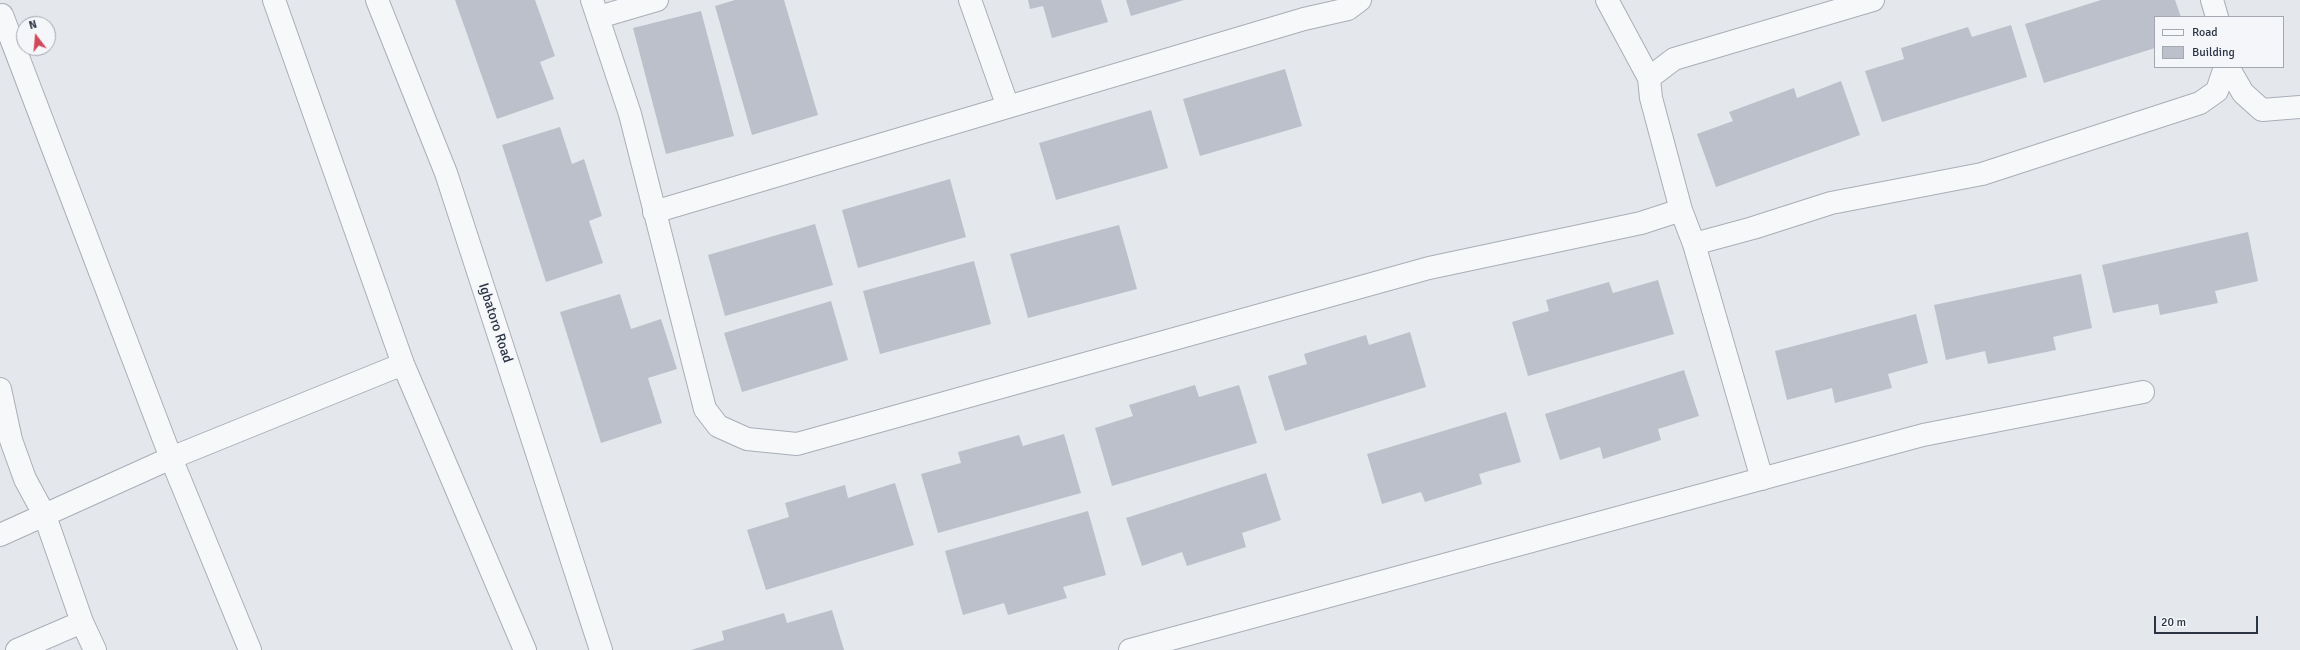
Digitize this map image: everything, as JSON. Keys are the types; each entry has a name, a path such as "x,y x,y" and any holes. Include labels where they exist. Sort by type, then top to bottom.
{"street":[{"path":"274,0 403,364 525,650"},
{"name":"Igbatoro Road","path":"377,0 446,173 601,650"},
{"path":"657,0 596,9 630,114 705,409 718,426 748,439 797,444 1429,268 1641,223 1681,210"},
{"path":"970,0 1008,107"},
{"path":"1607,0 1649,78 1651,98 1681,210 1694,244 1762,479"},
{"path":"1649,78 1674,59 1873,0"},
{"path":"2212,0 2217,16"},
{"path":"654,212 1304,19 1348,9 1362,1"},
{"path":"2,15 171,458 250,650"},
{"path":"1694,244 1753,228 1830,203 1982,174 2200,103 2217,91 2227,68"},
{"path":"2228,68 2243,93 2262,110 2300,107"},
{"path":"0,535 171,458 403,364"},
{"path":"0,389 11,440 25,478 45,516 82,622 95,650"},
{"path":"1130,650 1923,435 2143,392"},
{"path":"17,650 82,622"}],"building":[{"path":"455,0 535,0 555,56 540,62 554,99 497,119"},
{"path":"735,0 784,0 818,115 752,135 715,6"},
{"path":"1028,0 1101,0 1108,22 1052,38 1043,6 1030,9"},
{"path":"1126,0 1184,0 1131,16"},
{"path":"2101,0 2175,0 2181,16 2154,16 2154,48 2044,83 2025,24"},
{"path":"701,11 734,136 666,154 633,28"},
{"path":"2011,25 2027,77 1882,122 1865,71 1904,59 1901,48 1968,27 1972,37"},
{"path":"1285,69 1302,126 1200,156 1183,99"},
{"path":"1841,81 1860,135 1716,187 1697,134 1733,121 1729,112 1794,88 1797,98"},
{"path":"1151,110 1168,168 1056,200 1039,143"},
{"path":"560,127 572,164 584,159 602,216 589,221 603,263 546,282 502,145"},
{"path":"950,179 966,237 858,268 842,210"},
{"path":"815,224 833,285 725,316 708,255"},
{"path":"1119,225 1137,289 1028,318 1010,254"},
{"path":"2248,232 2258,281 2215,291 2218,303 2160,315 2158,304 2113,313 2102,265"},
{"path":"974,261 991,324 880,354 863,291"},
{"path":"2081,274 2092,328 2053,337 2056,350 1988,364 1985,351 1946,360 1934,305"},
{"path":"1658,280 1674,334 1528,376 1512,322 1549,311 1546,300 1609,282 1613,293"},
{"path":"620,294 631,329 661,319 677,369 648,378 662,423 601,443 560,312"},
{"path":"831,301 848,360 742,392 724,333"},
{"path":"1916,314 1928,363 1888,374 1892,388 1835,403 1832,388 1787,400 1775,351"},
{"path":"1410,332 1426,387 1285,431 1268,376 1307,364 1304,354 1366,335 1369,345"},
{"path":"1684,370 1699,416 1658,429 1661,440 1603,459 1600,447 1560,460 1545,414"},
{"path":"1195,385 1199,397 1239,385 1257,443 1112,486 1095,428 1133,416 1129,405"},
{"path":"1506,412 1521,462 1479,474 1482,484 1425,502 1421,492 1382,504 1367,454"},
{"path":"1064,434 1081,493 938,533 921,474 961,463 958,452 1019,435 1023,446"},
{"path":"1266,473 1281,520 1242,533 1246,547 1187,566 1182,552 1142,566 1126,518"},
{"path":"895,483 914,545 766,590 747,530 789,517 785,503 845,485 848,498"},
{"path":"1088,511 1106,575 1063,587 1067,598 1008,615 1004,603 963,615 945,551"},
{"path":"832,610 844,650 691,650 724,640 722,631 784,613 787,623"}]}
